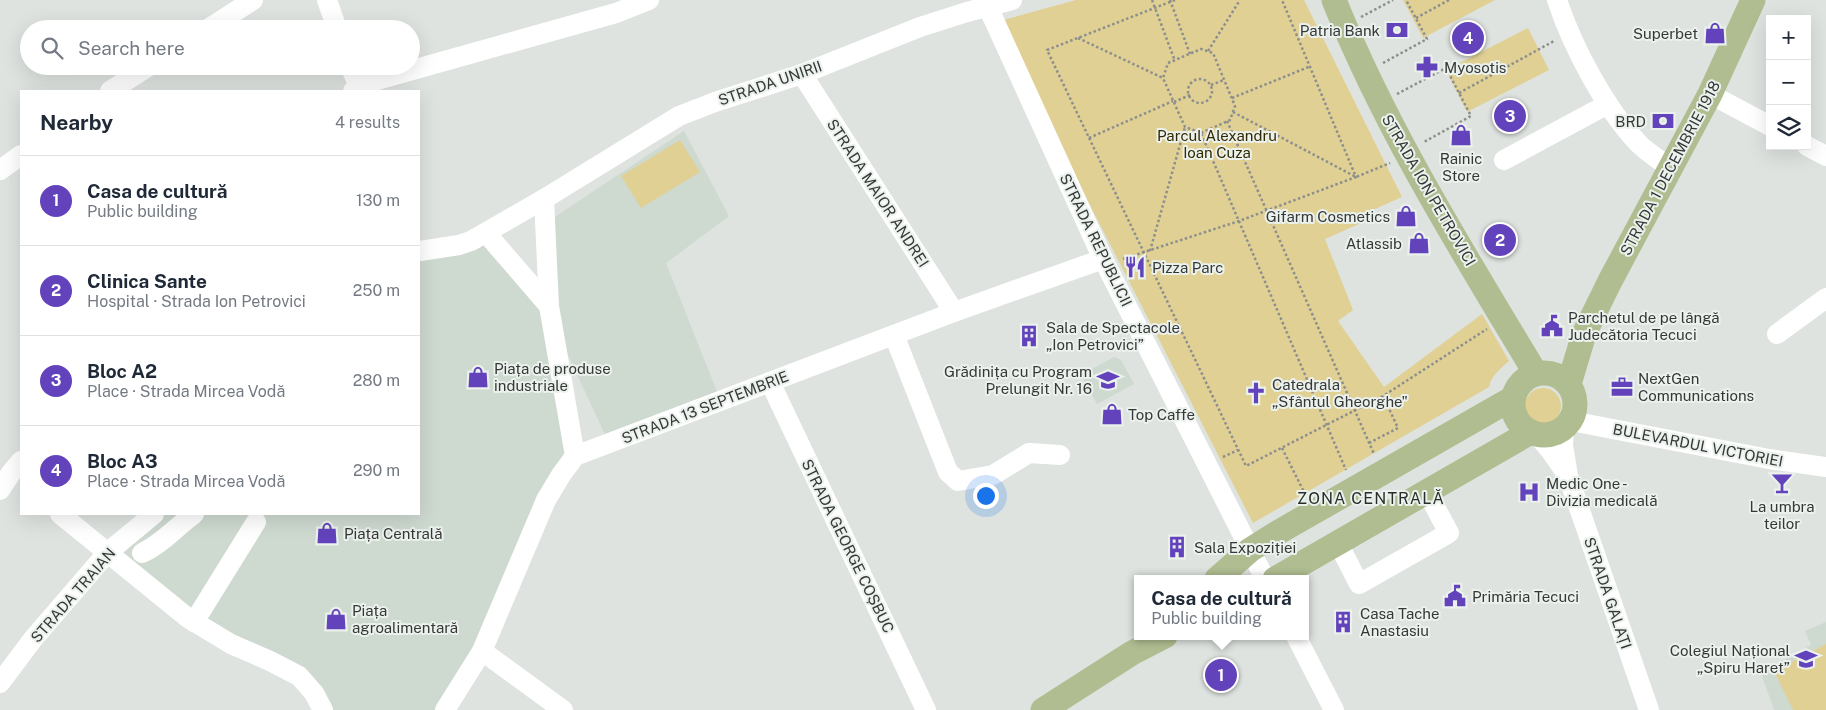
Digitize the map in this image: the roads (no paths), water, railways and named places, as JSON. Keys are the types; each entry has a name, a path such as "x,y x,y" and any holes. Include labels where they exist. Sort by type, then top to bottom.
{"main road":[{"name":"STRADA ION PETROVICI","path":"1334,0 1380,103 1406,153 1551,377"},
{"name":"STRADA 1 DECEMBRIE 1918","path":"1551,377 1584,334 1710,94 1753,0"},
{"path":"1222,575 1250,550 1513,398 1521,383 1551,377 1574,393 1576,402 1575,412 1568,425 1555,434 1534,434 1427,492 1282,575"},
{"path":"1513,398 1514,414 1518,422 1534,434"},
{"path":"1132,653 1147,640"},
{"path":"1044,710 1132,653 1157,640"}],"street":[{"path":"222,20 253,0"},
{"path":"327,0 334,20"},
{"path":"420,71 616,13 649,0"},
{"name":"STRADA UNIRII","path":"420,249 459,246 486,233 679,116 715,102 802,74 920,27 1012,0"},
{"path":"1558,0 1575,46 1608,104 1641,146 1670,168"},
{"name":"STRADA REPUBLICII","path":"988,8 1103,259 1264,575"},
{"name":"STRADA MAIOR ANDREI","path":"802,74 954,312"},
{"path":"112,90 135,75"},
{"path":"353,75 358,89 406,75"},
{"path":"1710,94 1766,124"},
{"path":"1504,160 1608,104"},
{"path":"1811,148 1826,156"},
{"path":"0,170 20,156"},
{"path":"445,710 482,651 546,500 575,456 549,306 544,199"},
{"path":"486,233 549,306"},
{"name":"STRADA 13 SEPTEMBRIE","path":"575,456 954,312 1103,259"},
{"path":"1777,334 1826,298"},
{"path":"894,335 948,472 958,482 992,475 1029,453 1060,455"},
{"name":"STRADA GEORGE COȘBUC","path":"770,382 926,710"},
{"name":"BULEVARDUL VICTORIEI","path":"1568,425 1826,467"},
{"name":"STRADA GALAȚI","path":"1568,425 1563,446 1568,476 1649,710"},
{"name":"STRADA GALAȚI","path":"1534,434 1550,450 1568,476"},
{"path":"0,490 13,470"},
{"path":"1338,543 1359,584 1449,534 1427,492"},
{"path":"61,515 194,622 231,644 299,676 314,693 323,710"},
{"name":"STRADA TRAIAN","path":"0,683 33,639 106,553 153,515"},
{"path":"142,553 153,548 193,515"},
{"path":"194,622 256,522"},
{"path":"1298,640 1334,710"},
{"path":"482,651 563,710"}],"place":[{"name":"Patria Bank","path":"1397,30"},
{"name":"Superbet","path":"1715,33"},
{"name":"Bloc A3","path":"1468,38"},
{"name":"Myosotis","path":"1427,67"},
{"name":"Bloc A2","path":"1510,116"},
{"name":"BRD","path":"1663,121"},
{"name":"Rainic Store","path":"1461,135"},
{"name":"Gifarm Cosmetics","path":"1406,216"},
{"name":"Clinica Sante","path":"1500,240"},
{"name":"Atlassib","path":"1419,243"},
{"name":"Pizza Parc","path":"1135,267"},
{"name":"Parchetul de pe lângă Judecătoria Tecuci","path":"1552,326"},
{"name":"Sala de Spectacole „Ion Petrovici”","path":"1029,336"},
{"name":"Piața de produse industriale","path":"478,377"},
{"name":"Grădinița cu Program Prelungit Nr. 16","path":"1108,380"},
{"name":"NextGen Communications","path":"1622,387"},
{"name":"Catedrala „Sfântul Gheorghe\"","path":"1256,393"},
{"name":"Top Caffe","path":"1112,414"},
{"name":"La umbra teilor","path":"1782,483"},
{"name":"Medic One - Divizia medicală","path":"1529,492"},
{"name":"Piața Centrală","path":"327,533"},
{"name":"Sala Expoziției","path":"1177,547"},
{"name":"Primăria Tecuci","path":"1455,596"},
{"name":"Piața agroalimentară","path":"336,619"},
{"name":"Casa Tache Anastasiu","path":"1343,622"},
{"name":"Colegiul Național „Spiru Haret”","path":"1806,659"},
{"name":"Casa de cultură","path":"1221,675"}],"district":[{"name":"ZONA CENTRALĂ","path":"1371,498"}],"park label":[{"name":"Parcul Alexandru Ioan Cuza","path":"1217,144"}]}
